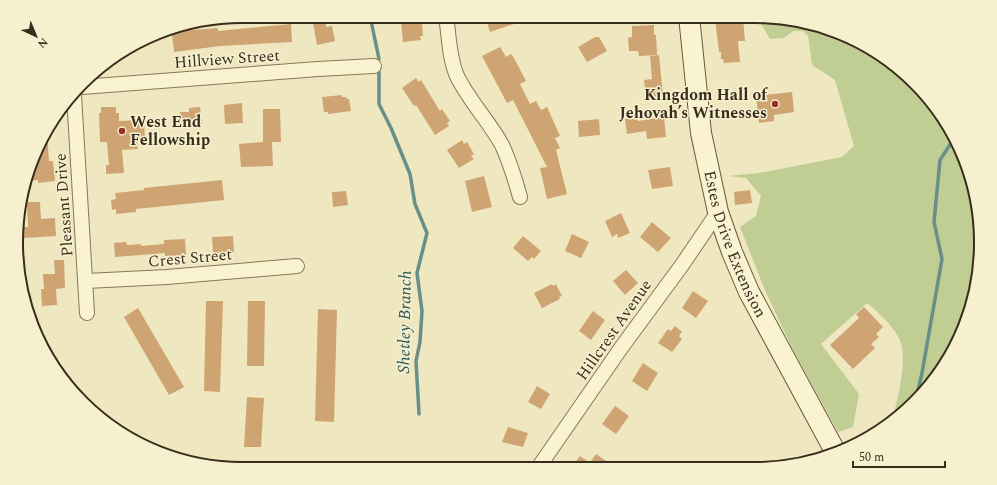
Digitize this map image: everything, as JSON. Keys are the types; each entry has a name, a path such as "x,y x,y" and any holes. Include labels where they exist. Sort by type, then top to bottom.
{"main road":[{"name":"Estes Drive Extension","path":"690,23 701,133 718,212 732,252 749,292 833,447"}],"street":[{"path":"447,23 452,60 457,75 501,144 509,162 520,197"},
{"name":"Hillview Street","path":"87,87 374,66"},
{"name":"Pleasant Drive","path":"74,101 87,313"},
{"name":"Hillcrest Avenue","path":"542,462 718,212"},
{"name":"Crest Street","path":"86,281 167,277 297,266"}],"green space":[{"path":"760,23 811,30 852,46 888,68 920,98 945,133 962,172 970,200 974,228 974,257 967,299 945,352 929,376 910,398 894,412 901,382 903,362 901,343 899,337 891,326 867,303 821,344 859,394 853,427 838,432 791,346 764,288 740,227 756,216 761,196 746,178 728,176 759,173 842,157 854,146 835,80 812,65 808,36 803,31 793,31 784,38 770,39"}],"building":[{"path":"313,23 325,23 326,27 332,26 335,41 317,45"},
{"path":"401,23 422,23 423,36 420,36 421,40 403,42"},
{"path":"487,23 517,23 490,32"},
{"path":"715,23 744,23 745,41 738,41 740,62 724,63 723,59 721,59 721,52 719,52"},
{"path":"291,24 292,42 220,46 174,52 172,35 184,31 218,28 218,31"},
{"path":"654,25 657,55 639,56 638,51 629,51 628,38 632,37 632,26"},
{"path":"595,37 599,37 607,51 587,62 578,47"},
{"path":"500,47 506,57 511,54 514,58 526,81 520,84 530,104 536,101 541,110 547,107 560,136 555,138 560,148 556,150 567,194 547,199 540,168 547,167 513,100 507,103 482,56"},
{"path":"659,55 663,96 646,97 644,80 652,79 650,56"},
{"path":"416,78 419,82 421,80 440,111 442,109 450,121 447,123 449,126 435,135 416,105 414,106 402,88"},
{"name":"Kingdom Hall of Jehovah’s Witnesses","path":"792,92 794,112 774,115 774,121 759,123 756,96"},
{"path":"342,95 342,97 349,99 351,111 328,114 328,112 324,112 322,97"},
{"path":"242,103 243,123 225,124 224,105"},
{"name":"West End Fellowship","path":"101,107 116,107 116,113 119,113 119,121 144,120 145,141 137,141 138,149 122,150 124,173 106,174 106,165 109,165 107,142 100,142 99,113 101,113"},
{"path":"200,107 202,124 181,126 180,112 189,112 189,108"},
{"path":"263,109 280,109 281,142 272,142 273,166 241,167 239,144 263,142"},
{"path":"637,117 638,121 664,117 666,137 647,139 646,131 627,134 625,119"},
{"path":"599,119 600,135 579,137 578,121"},
{"path":"462,140 464,144 467,142 474,154 471,156 474,159 459,168 447,150"},
{"path":"48,142 49,161 53,161 55,181 38,183 38,180 32,181"},
{"path":"670,167 673,186 652,189 648,170"},
{"path":"484,176 492,207 472,212 465,181"},
{"path":"222,180 224,200 136,209 136,212 116,214 116,209 112,210 111,200 116,199 115,193 144,190 144,188"},
{"path":"750,190 752,203 735,205 734,192"},
{"path":"346,191 348,205 333,207 332,192"},
{"path":"27,202 40,202 41,219 55,218 56,236 24,238 24,227 28,227"},
{"path":"621,213 630,233 618,238 617,234 612,237 605,221"},
{"path":"652,222 671,238 658,252 640,237"},
{"path":"572,234 589,242 581,258 565,251"},
{"path":"233,236 234,252 213,253 212,237"},
{"path":"523,236 541,251 534,259 532,257 528,261 513,248"},
{"path":"185,239 186,255 165,256 165,253 115,257 114,243 126,242 127,245 141,244 141,246 164,244 164,240"},
{"path":"54,260 64,260 65,288 56,289 57,305 42,306 41,289 44,289 43,274 55,274"},
{"path":"626,270 638,283 625,295 613,281"},
{"path":"552,284 553,286 556,284 562,296 559,297 560,299 542,308 534,293"},
{"path":"693,291 708,301 696,318 682,308"},
{"path":"206,301 223,301 220,392 204,391"},
{"path":"248,301 265,301 264,366 247,366"},
{"path":"864,307 883,327 876,334 879,337 871,344 875,348 853,369 830,345 859,318 856,314"},
{"path":"138,308 184,387 169,395 124,317"},
{"path":"318,309 337,310 334,422 315,421"},
{"path":"593,311 605,320 591,340 579,331"},
{"path":"675,326 682,332 679,336 682,339 672,352 658,343 668,329 671,331"},
{"path":"643,363 658,373 647,391 632,381"},
{"path":"537,386 550,394 541,409 528,402"},
{"path":"247,397 264,398 261,447 244,447"},
{"path":"615,406 629,416 616,434 602,424"},
{"path":"508,427 528,433 523,447 502,442"},
{"path":"596,454 607,462 591,462"},
{"path":"580,456 589,462 576,462"}],"waterway":[{"name":"Shetley Branch","path":"371,23 379,59"},
{"name":"Shetley Branch","path":"379,72 379,104 391,128 410,174 415,204 427,233 417,273 422,311 420,342 416,361 419,414"},
{"path":"918,389 942,259 934,222 940,160 950,144"}],"place":[{"name":"Kingdom Hall of Jehovah’s Witnesses","path":"775,104"},
{"name":"West End Fellowship","path":"122,131"}]}
